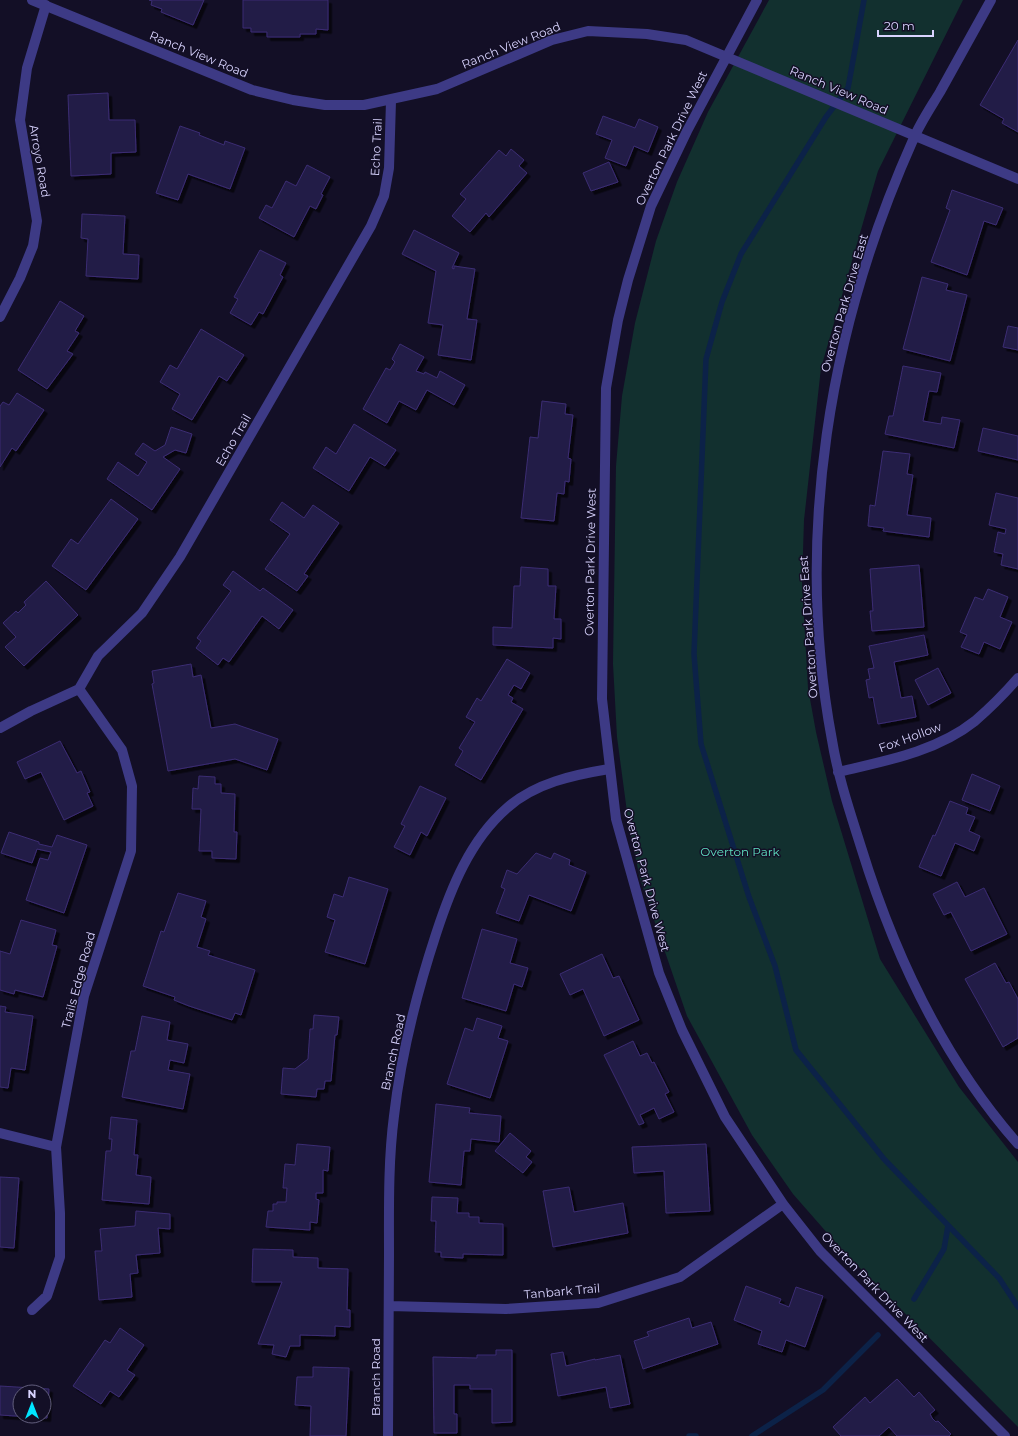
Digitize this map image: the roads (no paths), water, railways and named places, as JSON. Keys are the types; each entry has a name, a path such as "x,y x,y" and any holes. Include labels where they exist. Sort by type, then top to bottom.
{"street":[{"name":"Ranch View Road","path":"32,0 252,90 293,100 325,104 364,105 391,101 437,89 552,40 588,31 648,34 686,40 727,55 812,94 1018,179"},
{"name":"Overton Park Drive West","path":"757,0 727,55 651,206 628,280 618,320 606,388 602,699 616,819 659,973 682,1030 725,1117 783,1204 820,1251 838,1271 1005,1436"},
{"name":"Overton Park Drive East","path":"990,0 915,136 880,223 838,362 821,480 816,539 816,578 821,671 838,772 884,915 919,995 936,1028 1003,1127 1018,1144"},
{"name":"Arroyo Road","path":"0,317 20,278 33,246 37,221 20,120 27,68 46,5"},
{"name":"Echo Trail","path":"79,689 98,656 142,613 180,557 371,226 384,196 389,168 391,101"},
{"name":"Fox Hollow","path":"838,772 890,759 936,744 975,721 1018,678"},
{"path":"0,728 31,711 79,689"},
{"name":"Trails Edge Road","path":"32,1310 47,1296 60,1257 60,1213 56,1147 84,996 131,852 132,786 122,750 79,689"},
{"name":"Branch Road","path":"388,1435 390,1190 394,1117 398,1088 422,981 446,904 458,873 487,828 507,808 534,790 577,774 609,769"},
{"path":"0,1133 56,1147"},
{"name":"Tanbark Trail","path":"389,1306 506,1309 598,1303 680,1277 783,1204"}],"waterway":[{"path":"864,0 848,88 826,117 741,254 722,302 706,359 694,654 701,744 749,897 775,966 796,1050 884,1159 999,1278 1018,1307"},
{"path":"914,1299 944,1249 948,1226"},
{"path":"752,1436 823,1390 878,1335"},
{"path":"689,1436 696,1436"}],"park label":[{"name":"Overton Park","path":"740,851"}]}
